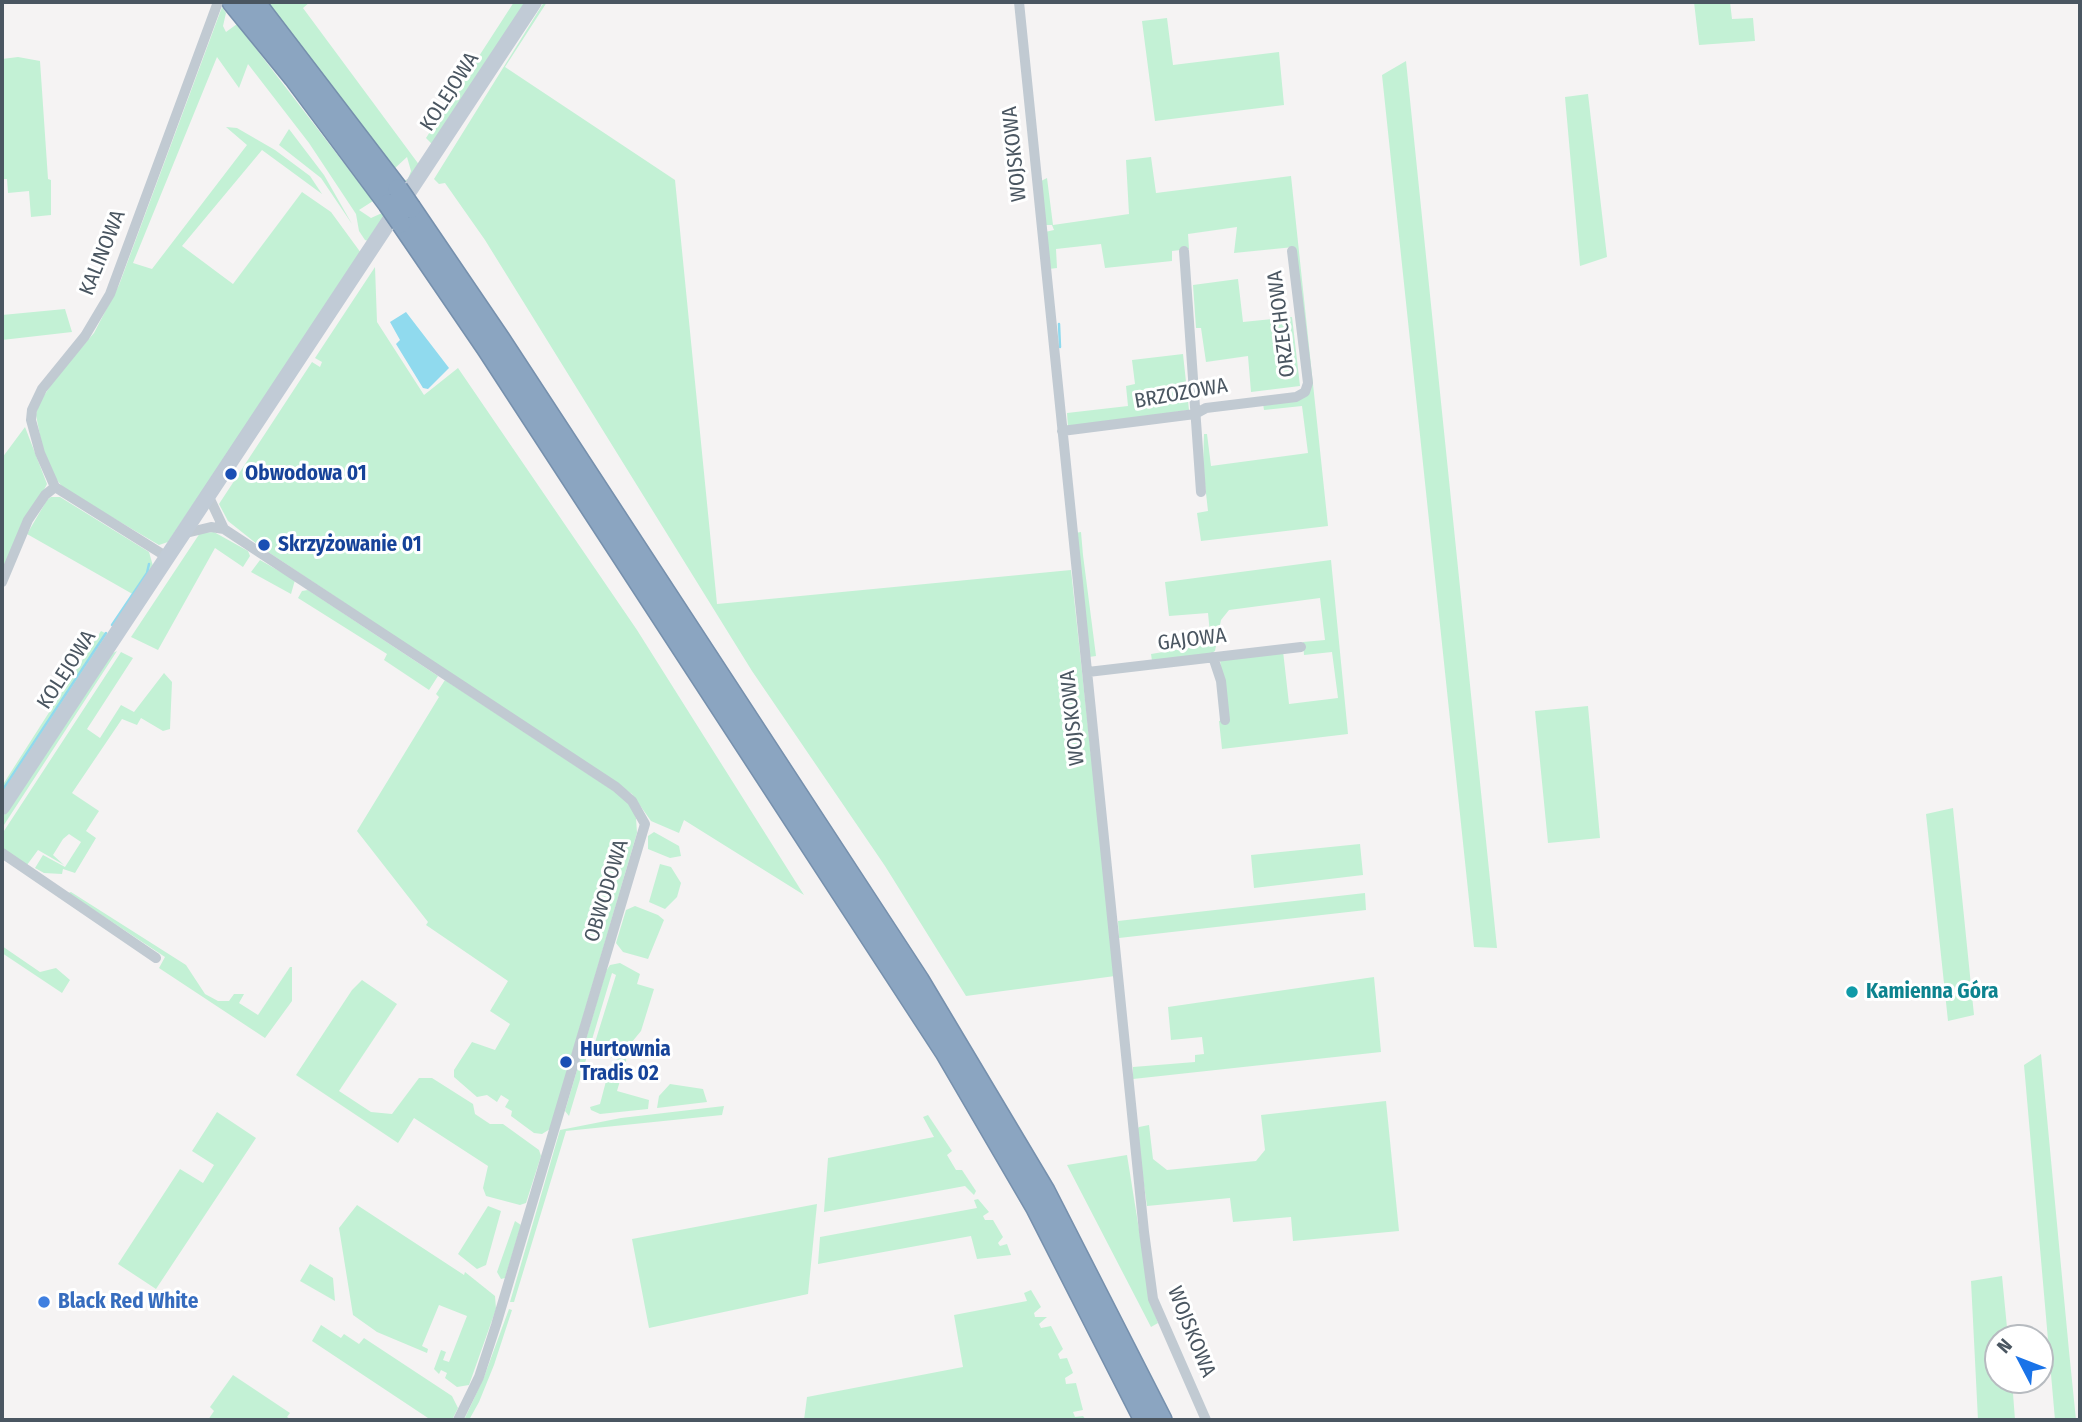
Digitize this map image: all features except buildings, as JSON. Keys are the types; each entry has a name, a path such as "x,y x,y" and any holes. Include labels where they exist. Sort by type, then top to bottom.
{"highway":[{"path":"232,2 399,206 495,360 945,1052 1036,1208 1144,1420"},
{"path":"255,2 399,206 500,339 926,991 1052,1204 1162,1420"}],"street":[{"name":"KALINOWA","path":"55,487 40,453 32,410 42,389 85,336 110,294 218,2"},
{"name":"KOLEJOWA","path":"2,807 534,2"},
{"name":"WOJSKOWA","path":"1019,2 1133,1135 1153,1299 1206,1420"},
{"path":"1184,251 1195,414 1199,433 1201,492"},
{"name":"ORZECHOWA","path":"1292,251 1308,383 1305,392"},
{"name":"BRZOZOWA","path":"1062,431 1195,414 1206,408 1296,397 1305,392"},
{"path":"2,582 28,520 45,495 55,487 167,556"},
{"path":"208,495 224,529"},
{"path":"182,534 211,527 224,529"},
{"name":"OBWODOWA","path":"224,529 616,787 632,801 645,824 496,1325 479,1377 458,1420"},
{"name":"GAJOWA","path":"1088,672 1301,647"},
{"path":"1213,657 1221,681 1225,720"},
{"path":"2,853 156,958"}],"green space":[{"path":"266,2 310,2 303,8 420,166 407,186 403,181 408,179 411,171 407,157 394,169"},
{"path":"514,2 528,2 433,145 426,138"},
{"path":"544,2 547,2 505,67 675,180 717,604 1071,570 1115,976 966,996 885,866 752,671 485,240 445,183 439,184 434,179"},
{"path":"1694,2 1730,2 1732,19 1753,18 1755,41 1699,45"},
{"path":"222,7 226,13 223,26 226,32 237,24 373,201 359,210 371,218 382,213 386,217 368,241 365,240 359,231 356,214 309,143 248,64 239,88 217,57 133,263 152,269 247,145 226,127 237,128 275,150 310,176 322,194 262,150 182,246 233,284 302,192 331,212 361,253 168,542 159,545 64,489 53,475 43,451 36,415 39,403 57,376 94,333 119,285"},
{"path":"1167,18 1173,65 1279,52 1284,105 1155,121 1142,21"},
{"path":"18,57 40,61 48,179 51,180 51,215 31,217 29,191 8,193 7,179 2,179 2,59"},
{"path":"1406,61 1497,948 1474,947 1382,75"},
{"path":"1588,94 1607,257 1580,266 1565,97"},
{"path":"289,129 324,175 352,224 321,178 279,145"},
{"path":"1151,157 1156,193 1291,176 1328,526 1201,541 1197,513 1208,511 1203,467 1204,434 1207,434 1211,466 1308,453 1302,406 1264,410 1263,404 1308,394 1294,247 1234,253 1237,227 1188,234 1189,249 1172,251 1172,261 1105,268 1101,244 1056,249 1057,268 1049,269 1045,232 1054,230 1052,225 1044,225 1041,181 1047,178 1053,225 1129,214 1126,160"},
{"path":"375,267 377,322 424,395 458,368 637,630 804,895 684,820 679,833 651,821 632,794 262,548 228,521 219,504 312,362 320,367 322,362 315,358"},
{"path":"1238,279 1243,322 1292,317 1300,386 1251,392 1248,356 1206,362 1201,328 1196,328 1193,285"},
{"path":"65,309 72,332 2,340 2,315"},
{"path":"1183,354 1189,410 1068,427 1067,413 1128,406 1126,386 1135,384 1132,360"},
{"path":"25,427 47,484 2,574 2,458"},
{"path":"51,497 60,497 149,552 153,566 136,596 27,534"},
{"path":"214,532 248,551 250,556 243,567 215,548 158,650 131,637 200,533"},
{"path":"1081,532 1096,656 1089,657 1075,533"},
{"path":"260,560 295,580 291,594 251,572"},
{"path":"1331,560 1348,734 1222,749 1219,721 1226,720 1220,659 1283,651 1289,704 1338,698 1332,652 1304,655 1303,642 1325,640 1320,598 1229,610 1221,620 1215,651 1210,654 1152,661 1151,654 1211,644 1208,613 1169,616 1165,582"},
{"path":"308,590 438,676 429,690 384,660 387,654 298,598 302,591"},
{"path":"101,631 109,635 2,799 2,786"},
{"path":"117,651 2,828 2,818 109,655"},
{"path":"121,652 133,658 87,729 100,738 121,705 134,712 164,673 172,682 170,729 163,731 141,718 137,725 122,719 72,793 99,811 86,831 96,838 75,873 63,869 62,874 44,873 35,868 43,855 65,867 81,842 69,834 63,839 53,855 64,865 38,850 27,865 2,848 2,834"},
{"path":"445,680 620,795 631,806 636,818 637,833 550,1129 542,1134 534,1133 511,1116 512,1111 505,1107 509,1100 501,1095 497,1102 487,1095 477,1097 454,1077 454,1070 472,1042 495,1050 510,1024 490,1011 508,981 426,925 428,922 357,831 439,697 436,694"},
{"path":"1588,706 1600,838 1548,843 1535,711"},
{"path":"1953,808 1974,1015 1948,1021 1926,814"},
{"path":"654,832 679,846 681,856 670,858 648,849 648,836"},
{"path":"1360,844 1363,875 1254,888 1251,855"},
{"path":"660,864 671,867 681,883 677,897 665,909 649,902"},
{"path":"71,892 186,965 205,994 218,1001 229,1001 234,994 244,994 239,1003 258,1015 292,967 292,1001 265,1038 159,968 165,957 68,893"},
{"path":"1365,893 1366,910 1119,938 1118,921"},
{"path":"635,906 664,920 648,959 623,952 616,943 626,910"},
{"path":"2,946 40,972 56,968 70,980 62,993 2,953"},
{"path":"620,963 640,974 637,984 654,989 641,1031 627,1048 626,1062 592,1052 616,975 612,973 569,1116 565,1111 606,971 610,965"},
{"path":"1374,977 1381,1052 1133,1079 1133,1067 1195,1062 1195,1055 1204,1054 1202,1037 1171,1040 1168,1007"},
{"path":"362,980 397,1004 339,1091 371,1112 392,1114 419,1078 432,1078 473,1104 475,1114 490,1124 503,1124 539,1150 541,1156 526,1203 520,1205 486,1196 483,1188 488,1166 414,1118 398,1143 296,1075 352,990"},
{"path":"2041,1054 2076,1420 2055,1420 2054,1324 2047,1324 2024,1065"},
{"path":"615,1064 624,1067 617,1091 649,1100 648,1109 600,1114 591,1110 590,1107 600,1104 610,1066"},
{"path":"670,1084 703,1089 707,1102 657,1108 659,1096"},
{"path":"1386,1101 1399,1231 1293,1241 1291,1217 1233,1222 1230,1198 1147,1206 1136,1130 1139,1127 1149,1125 1153,1159 1167,1170 1256,1161 1265,1150 1261,1115"},
{"path":"724,1106 722,1115 566,1131 514,1302 510,1302 560,1130 621,1118"},
{"path":"217,1112 256,1138 156,1289 118,1264 180,1169 203,1183 214,1165 192,1151"},
{"path":"928,1115 952,1151 947,1155 956,1170 962,1170 976,1191 974,1195 965,1186 824,1212 828,1158 934,1137 923,1117"},
{"path":"1127,1155 1151,1304 1158,1323 1151,1327 1067,1165"},
{"path":"978,1199 989,1212 983,1216 985,1220 993,1220 1003,1237 998,1243 1000,1246 1007,1244 1011,1255 977,1259 971,1236 818,1264 820,1237 977,1208 974,1200"},
{"path":"817,1204 808,1294 649,1328 632,1239"},
{"path":"357,1205 464,1275 465,1272 495,1296 496,1309 469,1385 457,1387 445,1378 447,1373 441,1370 439,1374 434,1369 441,1350 446,1352 443,1360 449,1362 467,1316 439,1305 422,1346 428,1349 427,1353 377,1332 353,1315 339,1228"},
{"path":"488,1206 501,1211 486,1265 477,1269 458,1254"},
{"path":"515,1221 521,1225 505,1278 501,1279 497,1272"},
{"path":"310,1264 333,1278 335,1301 300,1281"},
{"path":"2002,1276 2007,1324 1984,1324 1984,1394 2013,1394 2015,1420 1978,1420 1971,1281"},
{"path":"1031,1290 1041,1307 1034,1313 1035,1317 1047,1317 1039,1324 1041,1328 1051,1326 1063,1349 1058,1354 1060,1359 1067,1358 1073,1373 1065,1378 1066,1384 1076,1383 1083,1410 1073,1412 1075,1417 1083,1416 1086,1420 804,1420 807,1397 963,1367 954,1315 1027,1301 1024,1293"},
{"path":"509,1309 512,1310 479,1402 469,1420 464,1420 484,1377"},
{"path":"321,1325 341,1338 344,1334 359,1344 364,1338 452,1396 458,1408 452,1420 431,1420 312,1341"},
{"path":"233,1375 290,1413 287,1417 292,1420 208,1420 214,1411 210,1407"}],"water":[{"path":"406,312 449,368 428,389 423,388 396,344 400,340 390,322"}],"waterway":[{"path":"1059,324 1060,347"},
{"path":"112,625 147,573 149,564"},
{"path":"2,791 106,633"}],"place":[{"name":"Obwodowa 01","path":"231,474"},
{"name":"Skrzyżowanie 01","path":"264,545"},
{"name":"Kamienna Góra","path":"1852,992"},
{"name":"Hurtownia Tradis 02","path":"566,1062"},
{"name":"Black Red White","path":"44,1302"}]}
